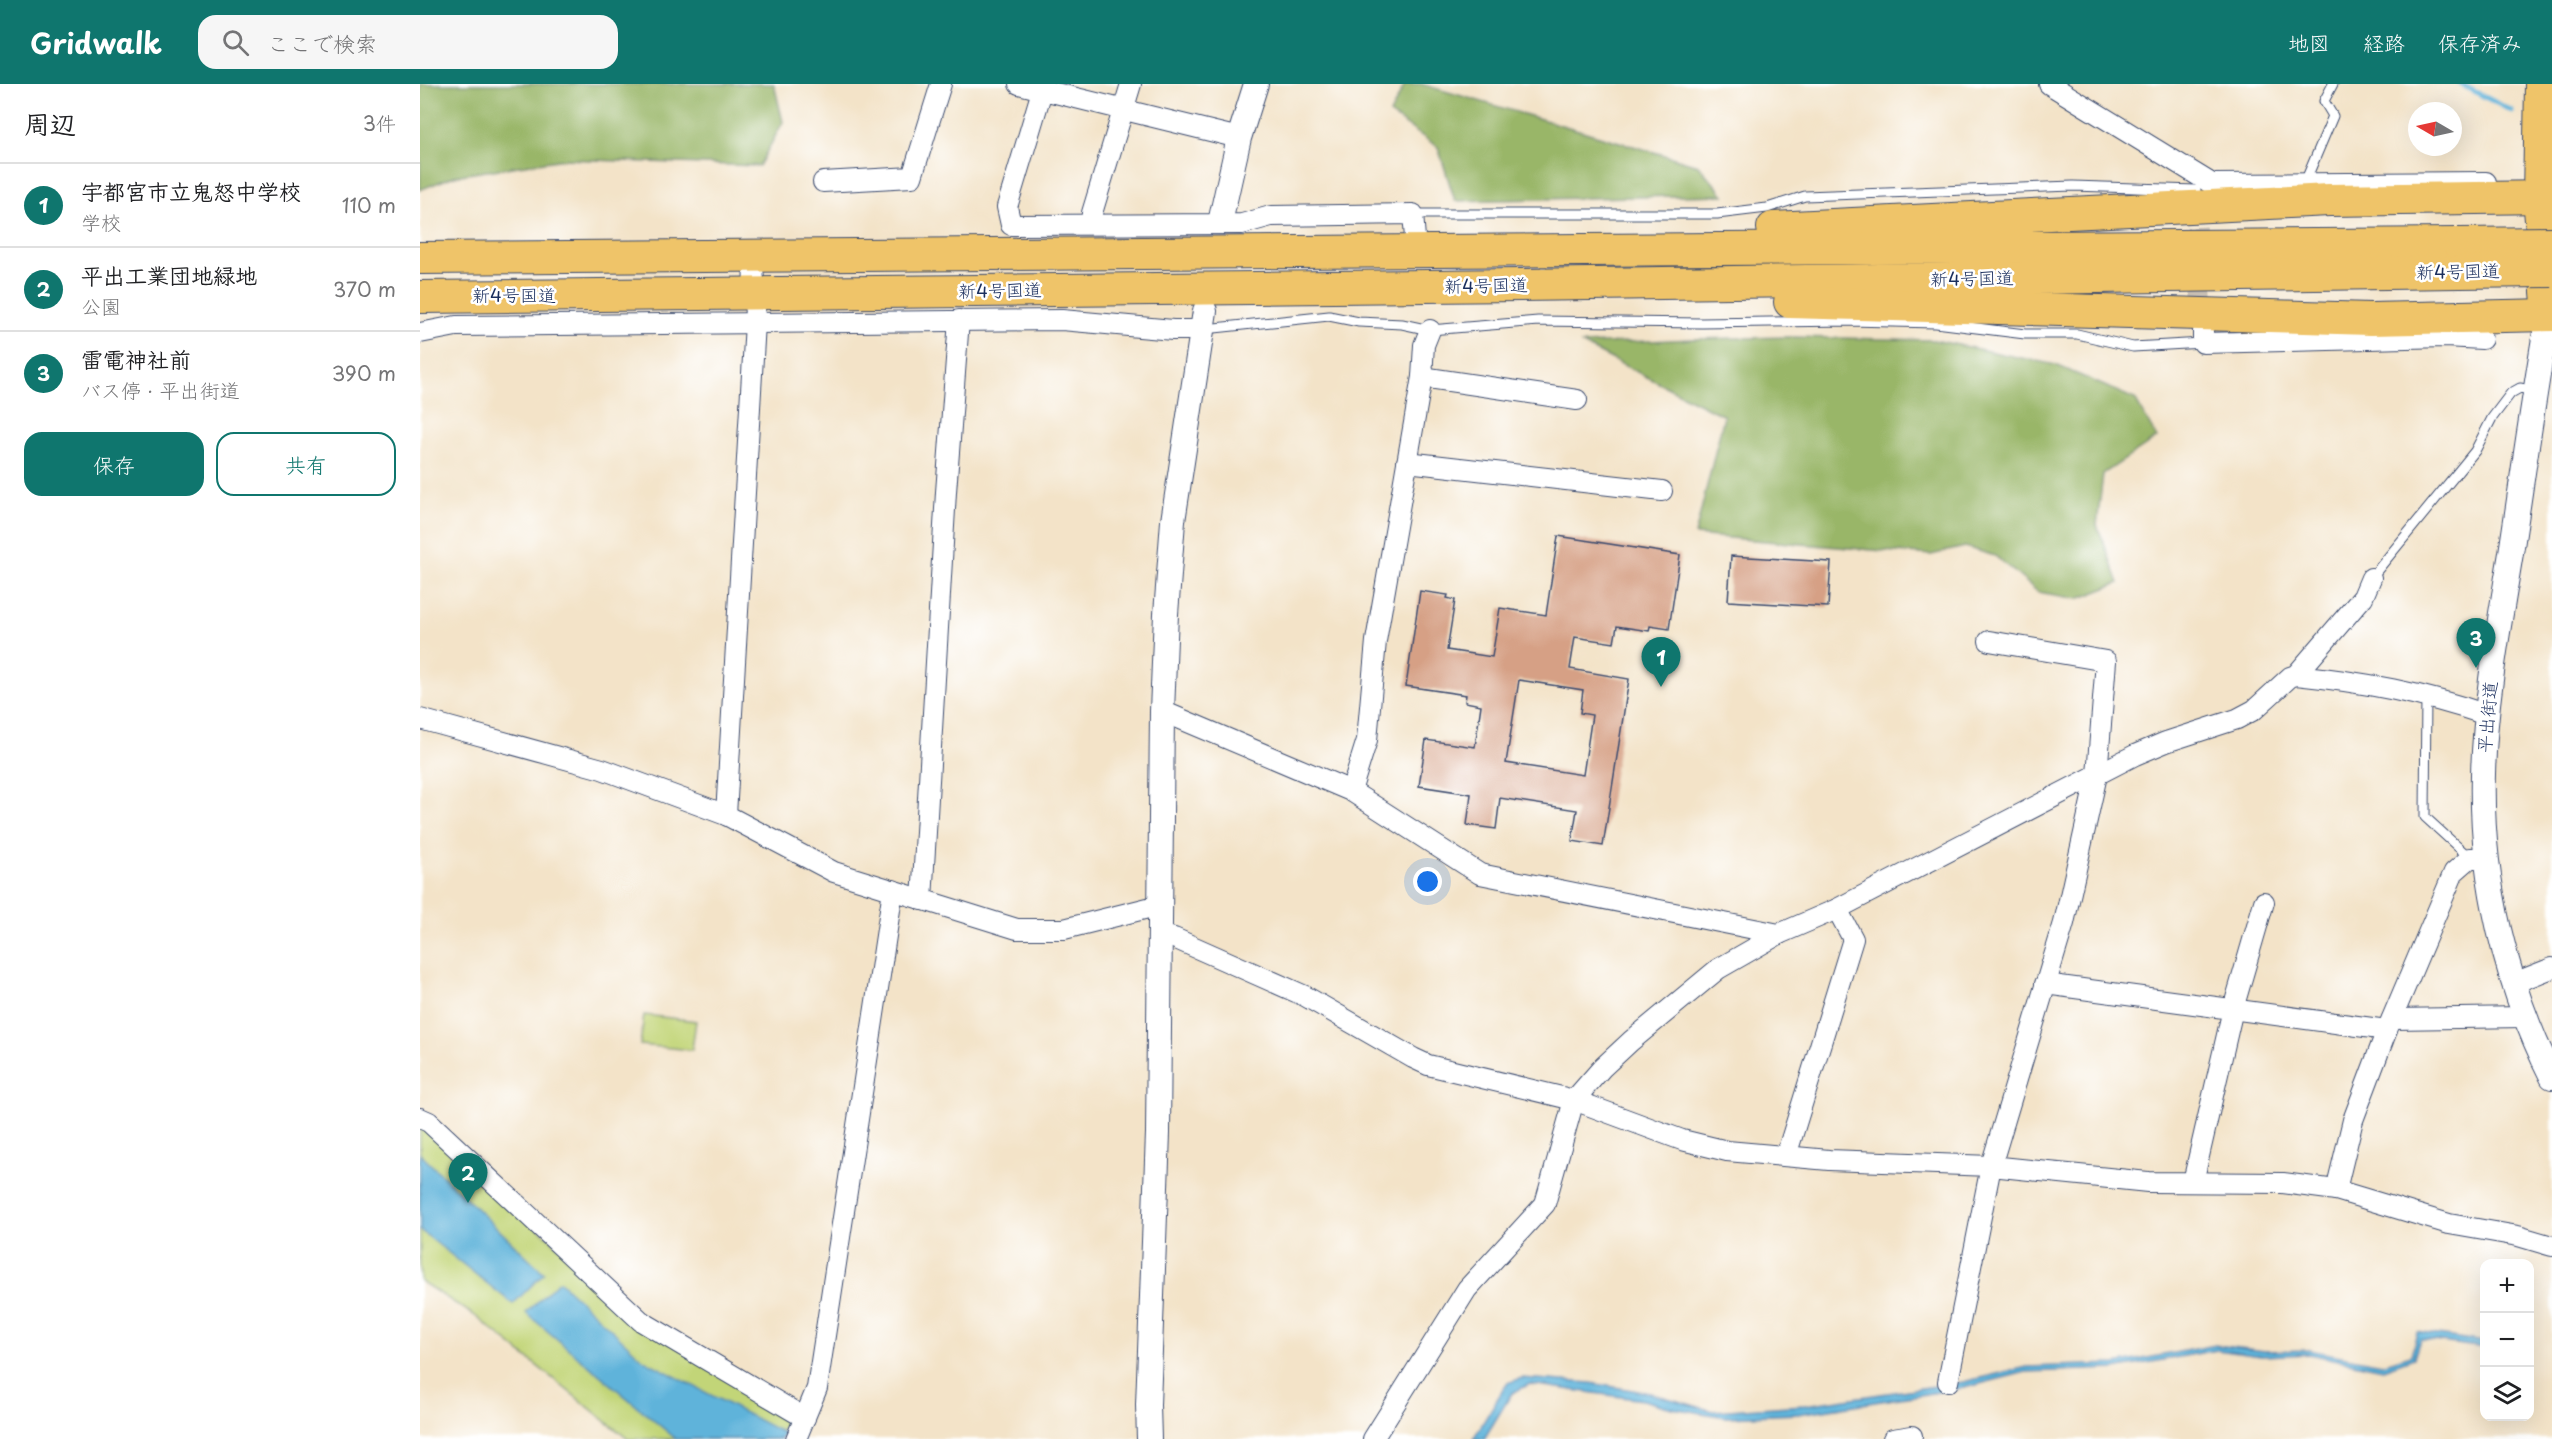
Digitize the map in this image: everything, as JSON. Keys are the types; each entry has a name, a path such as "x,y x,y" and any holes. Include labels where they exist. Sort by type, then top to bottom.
{"highway":[{"path":"1416,250 1487,239 1832,225 2329,200 2545,197"},
{"name":"新4号国道","path":"420,297 755,309 2459,258 2552,243"},
{"name":"新4号国道","path":"420,258 1416,250 2459,258 2552,271"},
{"path":"1520,285 1616,297 2371,319 2551,308"}],"main road":[{"path":"2540,84 2551,308"}],"street":[{"path":"823,182 912,177 941,84"},
{"path":"1019,84 1043,87 1123,110 1239,138"},
{"path":"1091,224 1092,213 1131,84"},
{"path":"1221,218 1239,138 1256,84"},
{"path":"2049,84 2198,188 2212,184 2486,182"},
{"path":"1043,87 1007,207 1011,225 1242,224 1271,216 1413,214 1416,250"},
{"path":"726,815 755,309 753,255"},
{"name":"平出街道","path":"2551,308 2536,391 2487,715 2479,858 2514,983 2552,1077"},
{"path":"420,333 456,326 755,309 959,320 1062,320 1173,330 1204,320 1173,521 1162,711 1158,1133 1148,1405 1149,1439"},
{"path":"922,900 946,492 959,320"},
{"path":"1351,791 1367,740 1376,641 1422,377 1424,345 1430,330"},
{"path":"2203,337 2482,339"},
{"path":"1422,377 1577,400"},
{"path":"1407,462 1662,491"},
{"path":"2296,675 2363,597 2371,578"},
{"path":"1948,1382 1991,1166 2064,923 2097,775 2106,661 1989,641"},
{"path":"1373,1439 1467,1289 1545,1204 1574,1100 1609,1061 1718,969 1779,934 1837,909 2097,775 2166,742 2237,719 2254,710 2290,677 2296,675 2341,679 2426,695 2487,715"},
{"path":"1162,711 1351,791 1480,874 1779,934"},
{"path":"420,719 602,769 726,815 834,872 1017,929 1037,931 1064,929 1161,905"},
{"path":"2336,1190 2353,1120 2389,1025 2454,872 2479,858"},
{"path":"796,1439 817,1388 893,890"},
{"path":"2193,1182 2233,1009 2264,902"},
{"path":"1786,1156 1853,939 1837,909"},
{"path":"1160,934 1174,938 1305,996 1428,1065 1574,1100 1682,1140 1727,1150 1786,1156 1991,1166 2148,1182 2283,1183 2336,1190 2449,1224 2518,1236 2552,1246"},
{"path":"2514,983 2552,968"},
{"path":"2045,984 2233,1009 2389,1025 2526,1017"},
{"path":"420,1118 429,1122 641,1321 666,1338 805,1418"}],"lane":[{"path":"2305,183 2332,116 2324,101 2333,84"},
{"path":"1413,214 1717,214 1767,208 1805,196 1986,187 2198,188"},
{"path":"1204,320 1329,315 1359,322 1402,324 1430,330 1538,321 1936,323 2025,334 2077,334 2133,347 2203,337"},
{"path":"2371,578 2475,451 2492,418 2511,393 2520,388 2536,391"},
{"path":"2426,695 2425,817 2479,858"}],"green space":[{"path":"420,84 774,84 783,122 759,166 564,159 454,176 420,190"},
{"path":"1405,84 1421,84 1698,165 1724,195 1455,201 1438,147 1390,114"},
{"path":"1790,337 1934,340 2056,365 2135,399 2157,438 2103,474 2097,525 2119,583 2078,599 2038,592 1995,556 1965,547 1931,555 1695,535 1724,416 1582,344"},
{"path":"644,1015 696,1021 692,1050 640,1045"},
{"path":"420,1121 641,1321 791,1410 777,1439 628,1439 474,1315 420,1281"}],"water":[{"path":"420,1154 544,1273 513,1304 420,1230"},
{"path":"559,1281 644,1360 785,1434 780,1439 676,1439 526,1313"},
{"path":"2417,1332 2480,1341 2480,1347 2420,1339 2414,1358 2383,1369 2309,1354 2261,1356 2217,1350 2114,1369 2026,1372 1964,1388 1798,1414 1726,1417 1672,1408 1643,1400 1530,1384 1512,1393 1484,1439 1473,1439 1507,1383 1522,1378 1591,1383 1650,1393 1713,1411 1805,1405 1963,1382 2027,1367 2116,1364 2216,1345 2264,1351 2309,1350 2382,1364 2411,1355"}],"building":[{"path":"1558,536 1680,555 1669,629 1650,626 1649,631 1617,626 1614,643 1575,637 1570,669 1629,679 1603,846 1572,841 1577,810 1500,798 1496,829 1467,825 1471,794 1419,786 1426,740 1475,747 1481,705 1465,702 1466,695 1406,686 1420,591 1448,595 1447,598 1455,600 1447,650 1492,657 1500,608 1546,615","holes":["1519,680 1583,690 1580,713 1592,715 1583,775 1506,763"]},
{"path":"1731,556 1831,562 1828,607 1728,601"}],"waterway":[{"path":"2460,84 2512,111"}],"tunnel":[{"path":"2195,197 2202,323"}],"place":[{"name":"雷電神社前","path":"2476,668"},
{"name":"宇都宮市立鬼怒中学校","path":"1661,687"},
{"name":"平出工業団地緑地","path":"468,1203"}]}
